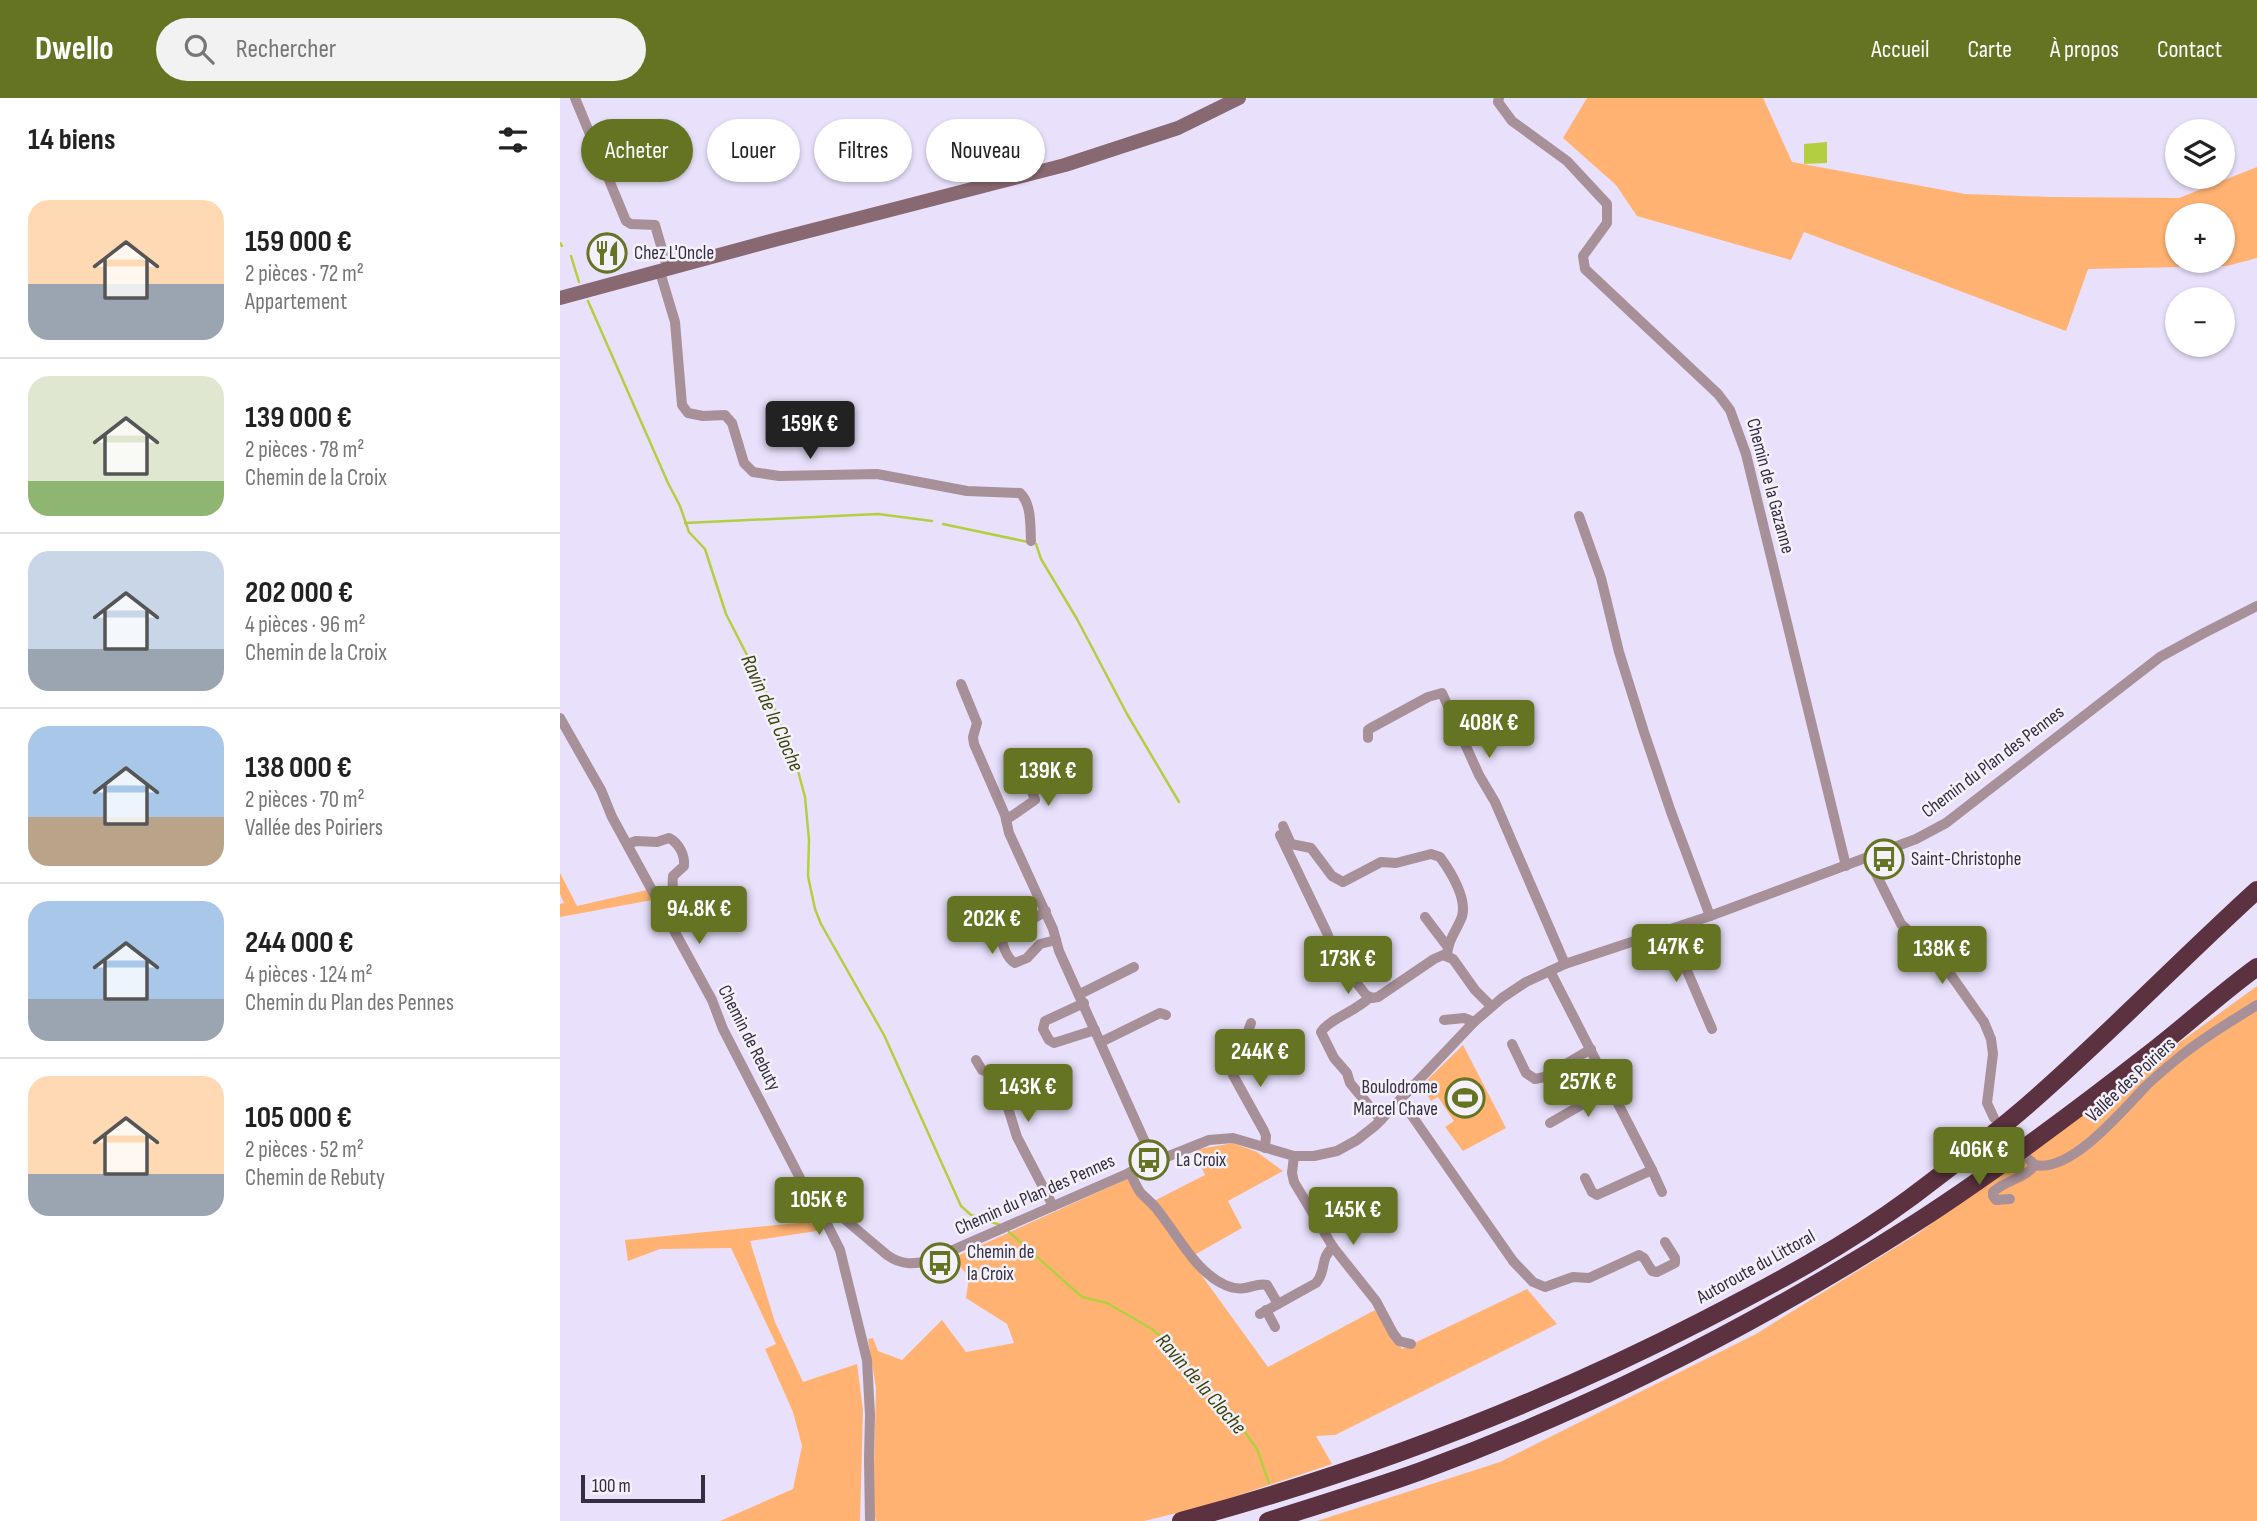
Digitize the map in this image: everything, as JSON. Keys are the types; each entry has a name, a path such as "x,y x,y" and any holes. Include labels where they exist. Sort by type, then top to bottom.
{"highway":[{"name":"Autoroute du Littoral","path":"1181,1521 1334,1476 1485,1422 1652,1347 1818,1258 1908,1199 2019,1112 2127,1015 2257,890"},
{"path":"1268,1521 1420,1471 1498,1441 1589,1402 1742,1326 1919,1221 2051,1129 2253,970"}],"main road":[{"path":"560,298 1065,165 1178,128 1239,98"}],"street":[{"path":"575,98 625,221 631,224 655,225 675,322 682,405 688,414 725,415 732,422 744,463 753,472 779,476 877,474 967,491 1020,493 1027,504 1031,541"},
{"name":"Chemin de la Gazanne","path":"1499,98 1498,102 1513,121 1567,161 1606,204 1606,223 1583,256 1585,269 1718,394 1730,410 1746,454 1846,866"},
{"path":"1579,516 1601,578 1619,652 1644,732 1710,916"},
{"name":"Chemin du Plan des Pennes","path":"814,1193 887,1255 896,1261 911,1264 935,1258 1130,1172 1217,1138 1233,1138 1294,1156 1314,1156 1337,1151 1363,1136 1381,1120 1474,1022 1526,982 1566,964 1710,916 1916,839 1946,823 2161,657 2257,606"},
{"path":"961,684 977,723 974,744 1009,833 1046,911 1056,940 1154,1162"},
{"path":"1368,738 1368,730 1371,728 1428,697 1442,693 1479,775 1495,802 1566,964"},
{"name":"Chemin de Rebuty","path":"560,718 712,1000 723,1029 801,1180 814,1193 814,1203 840,1250 867,1360 870,1521"},
{"path":"1006,820 1035,800 1027,778"},
{"path":"1370,997 1336,957 1328,933 1281,830 1291,844 1311,848 1332,876 1343,882 1377,863 1396,863 1431,854 1440,857 1460,895 1464,910 1447,951 1378,997 1370,997 1355,1010 1322,1030 1321,1035 1334,1058 1348,1073 1350,1083 1381,1120"},
{"path":"628,844 636,841 657,842 669,838 677,843 684,866 673,876 673,900 662,909"},
{"path":"1868,858 1901,924 1941,961 1984,1022 1991,1039 1993,1054 1987,1103 1994,1118"},
{"path":"1046,911 1023,925 1003,932 1001,939 1010,960 1015,963 1027,958 1040,944 1056,940"},
{"path":"1424,916 1475,990 1492,1006"},
{"path":"1669,929 1712,1029"},
{"path":"1095,1030 1054,1043 1043,1029 1045,1021 1134,967"},
{"path":"1550,971 1662,1192"},
{"name":"Vallée des Poiriers","path":"2010,1199 1996,1200 1993,1192 2027,1174 2031,1161 2049,1165 2084,1147 2178,1058 2257,1005"},
{"path":"1101,1042 1160,1013 1166,1015"},
{"path":"1444,1020 1464,1018 1474,1022"},
{"path":"1251,1023 1233,1075 1264,1131 1267,1141 1265,1148"},
{"path":"1513,1044 1526,1073 1535,1079 1592,1052"},
{"path":"1539,1086 1592,1052"},
{"path":"976,1060 982,1070 996,1075 999,1079 1017,1137 1053,1206"},
{"path":"1550,1123 1611,1088"},
{"path":"1401,1100 1513,1261 1538,1286 1545,1287 1573,1277 1588,1278 1639,1255 1652,1271 1657,1272 1675,1263 1665,1242"},
{"path":"1294,1156 1294,1182 1333,1247 1376,1301 1396,1337 1403,1343 1411,1343"},
{"path":"1585,1178 1592,1192 1597,1195 1652,1170"},
{"path":"1130,1172 1139,1191 1157,1208 1203,1270 1217,1281 1233,1288 1247,1289 1262,1284 1268,1285 1278,1304"},
{"path":"1320,1226 1370,1200"},
{"name":"Chemin de Rebuty","path":"824,1201 827,1224"},
{"path":"1275,1327 1263,1312 1319,1280 1324,1256 1333,1247"}],"shaded area":[{"path":"1587,98 1763,98 1792,162 1965,194 2179,198 2202,189 2235,189 2235,176 2257,167 2257,258 2235,264 2235,203 2165,203 2165,267 2088,269 2066,331 1804,232 1791,260 1637,216 1616,185 1563,138"},
{"path":"1827,142 1827,163 1804,164 1804,144"},
{"path":"560,873 577,906 647,890 652,900 560,917 560,904 564,903 560,894"},
{"path":"2257,986 2257,1521 1317,1521 1500,1462 1756,1334 1917,1234"},
{"name":"Boulodrome Marcel Chave","path":"1463,1045 1506,1128 1463,1151 1445,1127 1454,1121 1438,1097 1431,1101 1421,1086"},
{"path":"1233,1143 1257,1152 1283,1171 1228,1201 1242,1228 1189,1258 1268,1367 1375,1310 1402,1349 1527,1289 1557,1324 1335,1435 1316,1436 1332,1464 1206,1506 1144,1521 876,1521 873,1508 876,1388 868,1339 873,1338 878,1351 902,1360 942,1320 966,1352 1014,1343 1007,1324 966,1298 969,1277 953,1258 1129,1178 1148,1204 1205,1175 1194,1150"},
{"path":"808,1222 823,1230 750,1241 775,1322 803,1382 857,1364 863,1410 860,1521 720,1521 793,1489 802,1446 793,1412 765,1349 776,1344 731,1248 660,1249 628,1261 625,1240"}],"waterway":[{"name":"Ravin de la Cloche","path":"571,256 579,282"},
{"name":"Ravin de la Cloche","path":"588,301 680,506 689,532 705,549 726,614 778,716 805,797 809,840 808,876 821,924 884,1035 961,1206 971,1215 1000,1225"},
{"path":"685,523 878,514 932,521"},
{"path":"943,524 1028,542"},
{"path":"1036,544 1041,559 1179,802"},
{"name":"Ravin de la Cloche","path":"1009,1232 1082,1297 1107,1303 1152,1329 1173,1347 1257,1449 1269,1483"}],"tunnel":[{"path":"1999,1124 2023,1152"}],"place":[{"name":"Chez L'Oncle","path":"607,253"},
{"name":"Saint-Christophe","path":"1884,859"},
{"name":"Boulodrome Marcel Chave","path":"1465,1098"},
{"name":"La Croix","path":"1149,1160"},
{"name":"Chemin de la Croix","path":"940,1263"}]}
